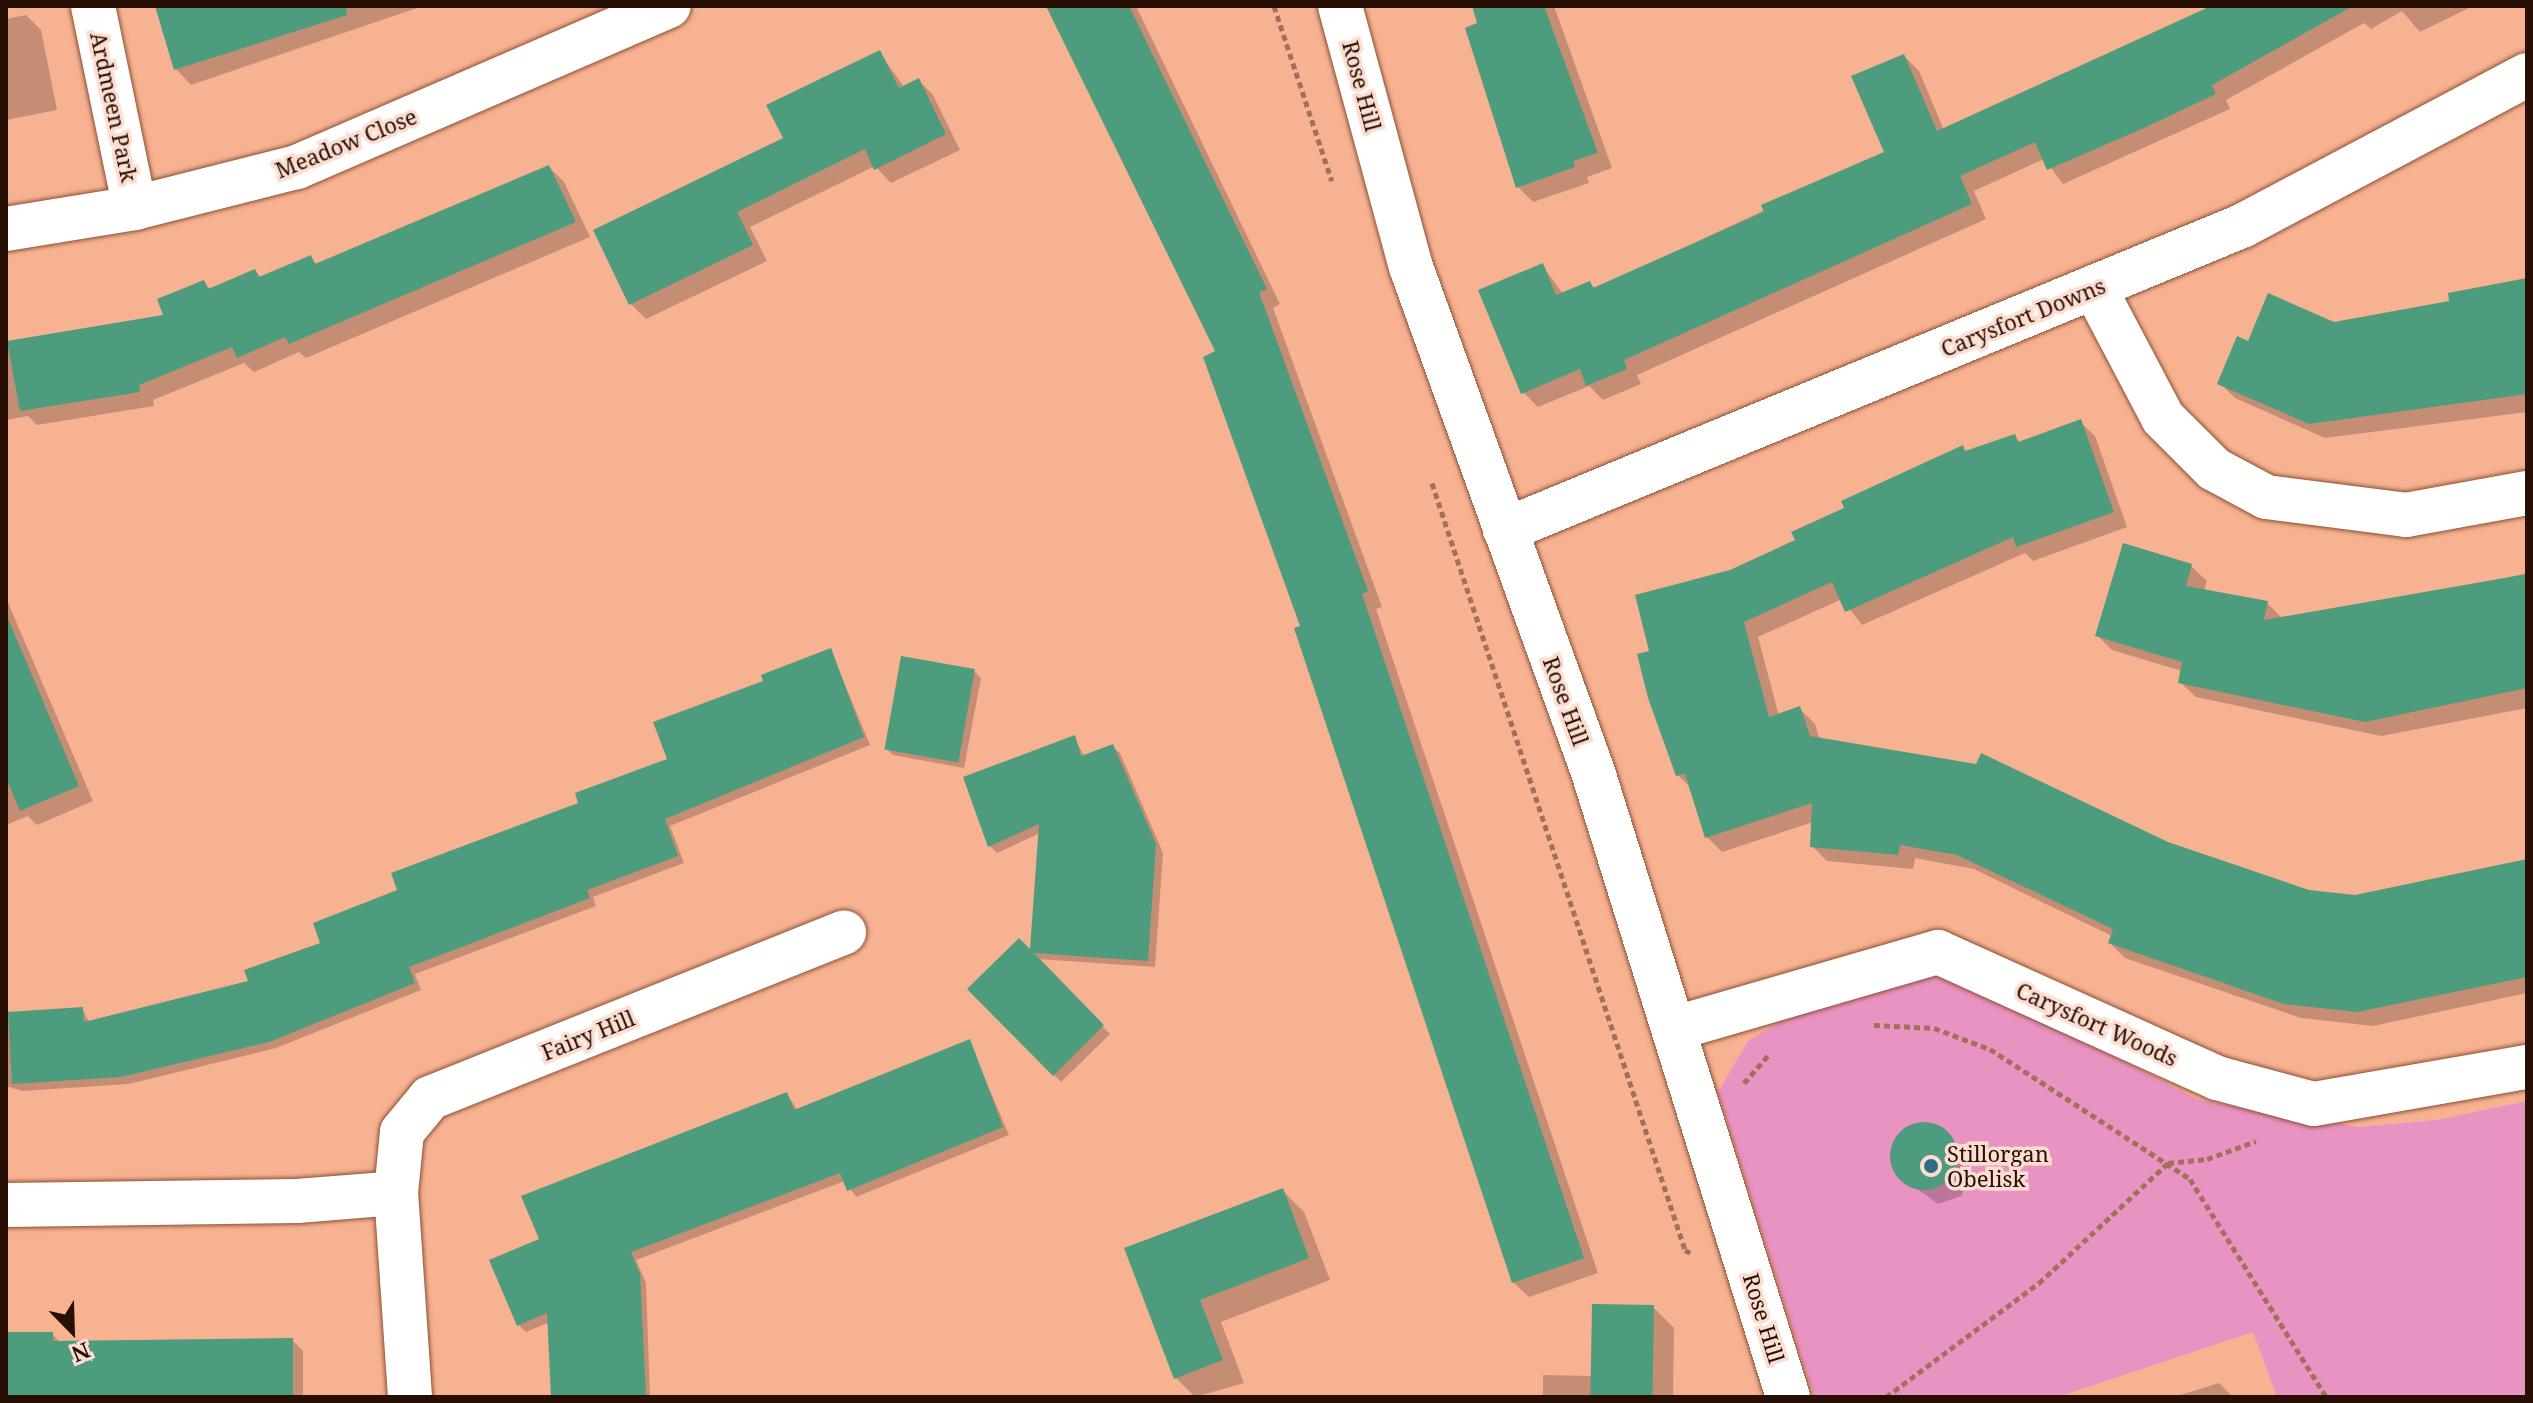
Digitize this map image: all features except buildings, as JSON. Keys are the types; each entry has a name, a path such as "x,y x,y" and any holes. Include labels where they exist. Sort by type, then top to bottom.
{"street":[{"name":"Ardmeen Park","path":"93,6 135,208"},
{"name":"Meadow Close","path":"6,229 135,208 297,167 669,6"},
{"name":"Rose Hill","path":"1340,6 1411,267 1593,772 1676,1028 1788,1397"},
{"name":"Carysfort Downs","path":"1505,530 2242,226 2527,75"},
{"path":"2094,287 2163,418 2214,469 2266,497 2406,515 2527,493"},
{"name":"Fairy Hill","path":"410,1397 396,1193 402,1132 430,1098 844,932"},
{"name":"Carysfort Woods","path":"1676,1028 1938,952 2217,1078 2314,1104 2527,1067"},
{"path":"6,1205 297,1201 396,1193"}],"path":[{"path":"1274,6 1337,196"},
{"path":"1430,480 1685,1250 1699,1257"},
{"path":"1871,1025 1934,1028 1990,1049 2190,1179 2326,1397"},
{"path":"1745,1094 1744,1080 1774,1050"},
{"path":"1886,1397 2039,1283 2168,1163 2207,1159 2266,1137 2314,1104"}],"shaded area":[{"path":"1935,974 1977,986 2199,1100 2358,1127 2437,1120 2527,1101 2527,1397 2277,1397 2253,1332 2058,1397 1814,1397 1718,1092 1748,1041 1792,1015"}],"place":[{"name":"Stillorgan Obelisk","path":"1931,1166"}]}
